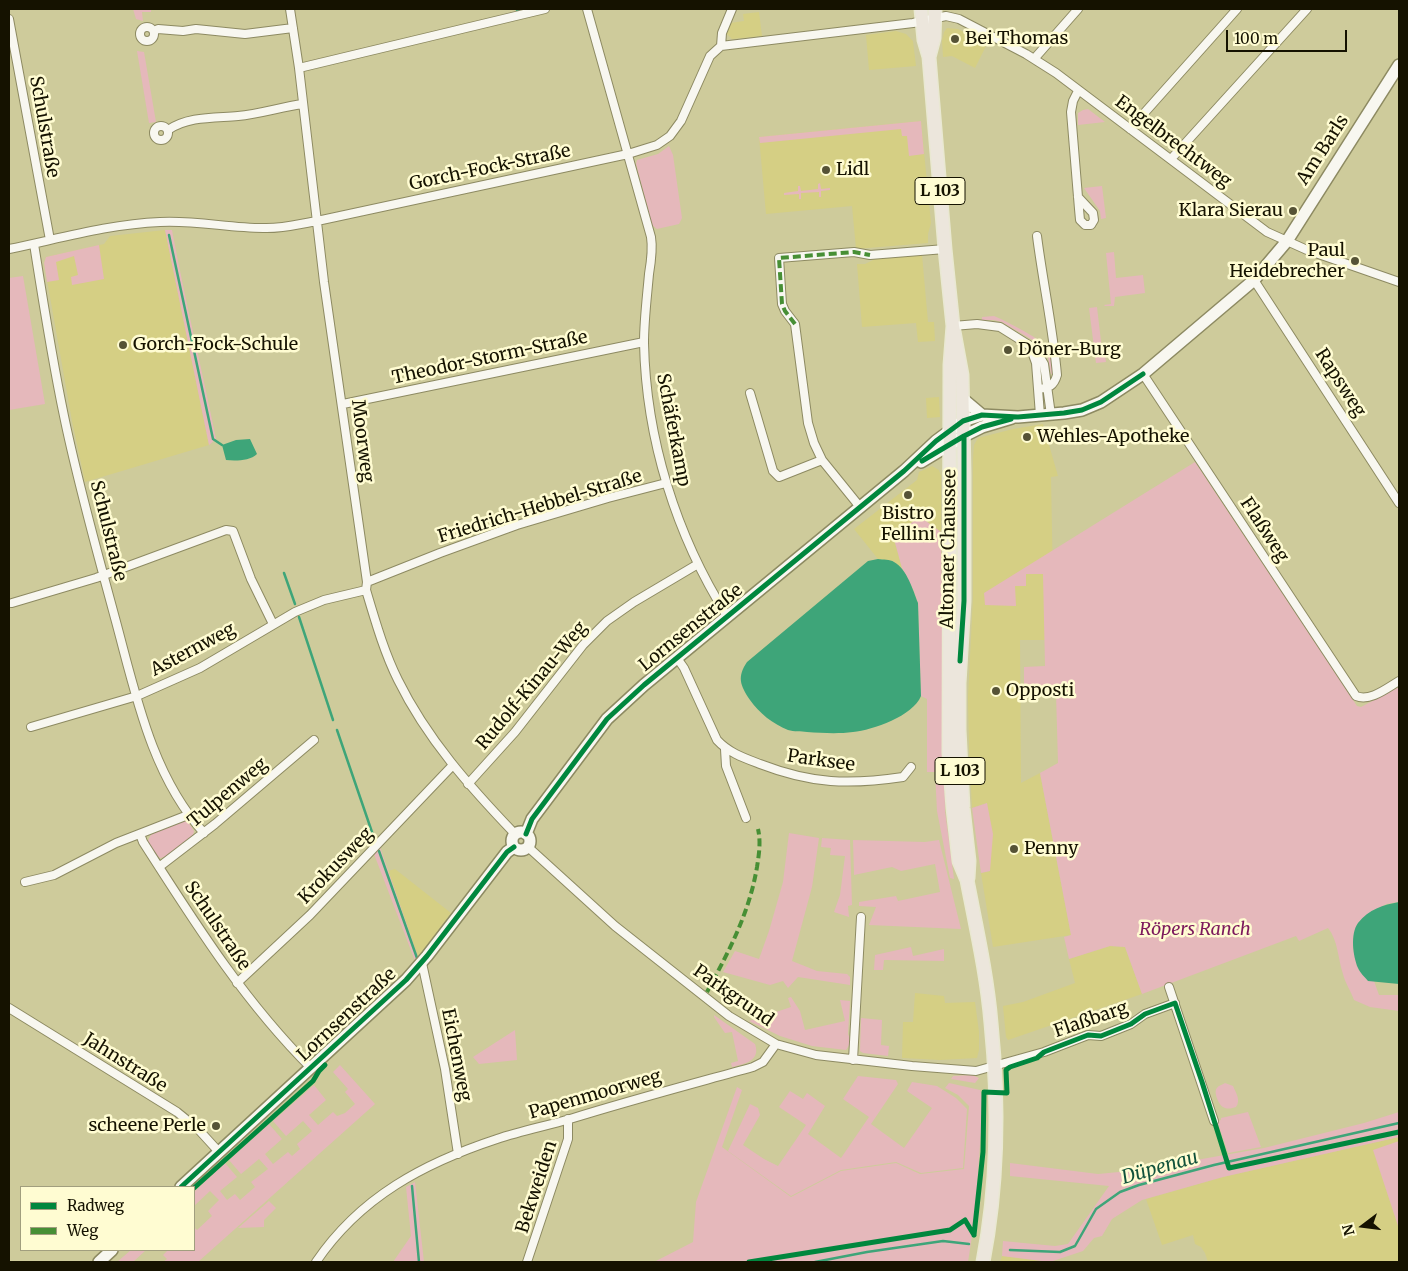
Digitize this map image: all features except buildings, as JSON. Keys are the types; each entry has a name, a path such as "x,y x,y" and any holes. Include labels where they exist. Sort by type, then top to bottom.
{"main road":[{"name":"Altonaer Chaussee","path":"929,57 934,38 935,13"},
{"name":"Altonaer Chaussee","path":"922,15 924,40 929,57 945,249 953,326 961,365 963,399 964,601 958,722 969,861 968,880 989,1005 994,1066 995,1147 991,1209 983,1262"},
{"name":"Altonaer Chaussee","path":"953,326 950,365 949,753 959,861 968,880"}],"street":[{"name":"Moorweg","path":"290,9 366,586 388,658 398,680 419,716 452,766 520,834"},
{"path":"299,68 545,9"},
{"name":"Schäferkamp","path":"587,9 651,237 652,248 644,342 645,371 651,418 666,484 698,564 727,616"},
{"path":"732,9 722,33 721,46 913,23 922,15"},
{"path":"1034,59 1078,9"},
{"path":"1130,129 1237,9"},
{"path":"1171,159 1306,9"},
{"name":"Engelbrechtweg","path":"922,15 935,13 959,19 1034,59 1267,232 1287,242 1399,282"},
{"name":"Schulstraße","path":"9,19 50,240"},
{"path":"154,31 158,29 183,31 196,29 246,34 293,28"},
{"name":"Gorch-Fock-Straße","path":"9,249 151,222 191,222 265,228 317,221 628,154 657,145 670,136 681,121 710,56 721,46"},
{"name":"Am Barls","path":"1018,417 1082,410 1102,402 1143,374 1254,280 1287,242 1399,65"},
{"path":"1078,91 1072,101 1071,112 1078,197"},
{"path":"168,130 179,122 238,116 303,104"},
{"path":"1037,236 1042,276 1053,332 1057,375 1056,381 1049,388 1038,389"},
{"name":"Schulstraße","path":"34,244 64,416 87,515 137,696 146,726 168,781 188,816 204,833"},
{"path":"860,507 822,460 814,443 808,423 796,324 785,311 782,304 779,258 854,252 870,255 945,249"},
{"name":"Rapsweg","path":"1254,280 1399,503"},
{"path":"953,326 994,325 1035,349 1044,364 1049,388 1046,415"},
{"name":"Theodor-Storm-Straße","path":"343,404 644,342"},
{"path":"1028,344 1035,355 1038,389 1046,415"},
{"name":"Flaßweg","path":"1143,374 1356,696 1362,699 1368,698 1399,681"},
{"path":"750,393 772,471 779,477 822,460"},
{"path":"963,399 982,415 1018,417"},
{"name":"Lornsenstraße","path":"520,834 607,719 644,685 904,471 951,429 963,421 982,415"},
{"name":"Lornsenstraße","path":"904,471 982,427 1018,417"},
{"path":"951,429 964,436"},
{"name":"Friedrich-Hebbel-Straße","path":"366,586 440,552 510,528 608,498 666,484"},
{"path":"12,604 103,575 226,530 234,531 251,579 273,624"},
{"name":"Rudolf-Kinau-Weg","path":"468,784 515,732 582,645 607,621 634,602 698,564"},
{"name":"Asternweg","path":"31,727 137,696 200,668 296,612 366,586"},
{"path":"677,658 684,668 718,740 725,749 726,766 746,818"},
{"name":"Tulpenweg","path":"159,867 204,833 314,740"},
{"name":"Parksee","path":"725,749 785,774 837,782 854,783 903,777 911,767"},
{"name":"Krokusweg","path":"237,983 310,915 452,766"},
{"path":"25,882 54,875 116,843 188,816"},
{"name":"Schulstraße","path":"140,834 143,842 200,931 237,983 268,1023 311,1068"},
{"path":"520,834 530,842 528,847 521,850 514,847 512,842 520,834"},
{"name":"Lornsenstraße","path":"182,1186 389,996 422,963 493,869 507,852 514,847"},
{"name":"Parkgrund","path":"528,847 615,926 715,1006 776,1044 816,1055 930,1068 976,1071 994,1066"},
{"path":"853,1060 861,917"},
{"name":"Eichenweg","path":"422,963 445,1069 458,1154"},
{"path":"1169,987 1214,1120"},
{"name":"Flaßbarg","path":"994,1066 1044,1052 1088,1035 1101,1036 1131,1024 1145,1014 1175,1003"},
{"name":"Jahnstraße","path":"9,1008 177,1112 198,1129 219,1152"},
{"name":"Papenmoorweg","path":"316,1262 325,1248 360,1210 386,1190 429,1167 498,1139 753,1067 763,1062 776,1044"},
{"name":"Bekweiden","path":"527,1262 568,1139 568,1119"},
{"path":"98,1262 111,1251"}],"shaded area":[{"path":"759,12 762,36 732,39 726,33 730,23 744,21 743,14"},
{"path":"947,28 958,29 987,44 975,68 952,56 943,57 942,41"},
{"path":"896,31 906,34 913,41 916,66 869,70 866,35"},
{"path":"921,121 931,223 928,243 856,249 852,206 766,214 759,137"},
{"name":"Gorch-Fock-Schule","path":"165,230 209,445 85,482 72,421 44,263 46,257 104,244 110,236"},
{"path":"922,255 928,322 934,322 935,341 918,342 916,323 862,327 857,264 865,264 877,258"},
{"path":"939,397 940,417 927,418 926,398"},
{"path":"1043,424 1058,476 1051,477 1054,640 1020,640 1021,783 1040,773 1071,935 993,947 981,873 990,871 987,803 972,808 969,750 968,697 973,598 974,445 978,438"},
{"path":"250,439 257,454 246,459 226,460 222,445 236,440"},
{"path":"932,466 939,470 941,476 941,532 919,516 894,539 902,568 893,561 878,559 854,529 917,480 919,472"},
{"path":"878,559 892,561 899,565 909,580 918,603 921,696 910,710 901,716 861,731 830,733 793,731 782,728 762,714 747,695 741,681 744,667 747,662 868,561"},
{"path":"395,869 451,913 418,957 388,871"},
{"path":"1399,902 1399,984 1368,981 1356,963 1353,945 1355,928 1362,918 1372,911 1382,906"},
{"path":"1110,946 1125,947 1142,994 1008,1040 1006,1037 1003,1006 1023,1002 1075,983 1069,959"},
{"path":"915,993 944,996 945,1003 975,1002 979,1032 977,1058 940,1060 902,1058 903,1022 913,1022"},
{"path":"1399,1137 1399,1262 1208,1262 1201,1247 1195,1244 1193,1235 1162,1245 1146,1199 1223,1177"},
{"path":"1002,1256 1050,1262 1000,1262"}],"green space":[{"path":"133,9 151,9 151,12 142,12 143,21 136,19"},
{"path":"137,51 144,52 156,122 149,123"},
{"path":"1088,109 1105,122 1078,125 1078,113"},
{"path":"921,121 924,154 909,156 907,136 902,136 901,129 760,143 759,137"},
{"path":"669,146 673,155 682,218 679,224 657,229 652,225 636,164 637,160 658,154"},
{"path":"820,183 821,189 830,188 830,190 821,191 821,197 819,197 819,192 801,193 801,199 799,199 799,194 784,195 784,193 798,191 798,186 800,186 801,191 818,189 818,184"},
{"path":"1102,186 1106,218 1101,219 1100,211 1084,188"},
{"path":"165,230 172,230 216,439 209,445"},
{"path":"99,245 104,279 72,285 71,277 78,275 74,256 56,262 59,280 47,282 44,263 46,257"},
{"path":"1114,252 1116,278 1143,275 1145,293 1115,297 1114,306 1105,306 1111,304 1106,253"},
{"path":"23,276 45,404 9,410 9,278"},
{"path":"1097,307 1102,350 1104,350 1106,362 1096,363 1089,308"},
{"path":"994,316 1024,331 1047,347 1052,356 1054,374 1051,374 1047,351 1041,345 1002,322 982,320 982,317"},
{"name":"Röpers Ranch","path":"1195,462 1357,706 1361,707 1399,687 1398,902 1386,904 1357,924 1353,948 1368,981 1374,981 1379,995 1399,995 1399,1011 1370,1007 1354,1000 1341,968 1334,938 1328,928 1299,941 1296,936 1142,994 1125,947 1110,946 1069,959 1064,937 1071,935 1040,773 1058,763 1056,693 1024,694 1024,667 1045,666 1043,574 1026,574 1026,586 1015,586 1016,606 985,605 984,593"},
{"path":"954,474 958,474 959,570 957,632"},
{"path":"919,516 941,532 945,811 954,879 950,878 937,811 935,772 927,772 927,699 921,696 918,603 902,568 894,539"},
{"path":"987,803 993,834 990,871 981,873 972,808"},
{"path":"185,821 188,822 194,831 192,839 169,856 160,858 155,854 148,842 150,837 162,827"},
{"path":"789,833 819,838 812,887 792,961 817,971 847,974 850,977 850,985 798,977 788,988 783,981 770,985 723,972 735,951 759,959 783,882"},
{"path":"822,838 850,840 852,905 848,906 849,917 834,912 840,895 845,856 830,855 831,848 821,847"},
{"path":"853,840 925,842 939,840 961,929 869,925 876,907 859,906 859,902 896,896 898,901 940,892 935,864 901,871 892,867 854,875"},
{"path":"380,847 418,957 415,961 374,854"},
{"path":"911,947 913,956 944,949 944,961 884,960 883,970 874,970 875,955"},
{"path":"791,997 800,1011 805,1030 845,1021 840,1000 850,1001 848,1034 850,1042 846,1050 812,1046 780,1036 749,1021 791,1007 788,998"},
{"path":"714,1015 755,1044 756,1054 754,1058 746,1063 732,1067 731,1063 738,1061 732,1032 725,1033"},
{"path":"861,1018 882,1020 881,1045 889,1046 888,1056 860,1051"},
{"path":"515,1030 517,1060 479,1064 473,1057"},
{"path":"340,1065 375,1104 198,1262 163,1262 167,1259 163,1255 167,1251 195,1251 195,1228 197,1230 212,1216 208,1211 219,1200 210,1191 195,1205 195,1191 225,1163 237,1177 220,1191 227,1200 235,1194 240,1200 255,1187 251,1182 268,1169 259,1159 241,1174 229,1160 269,1124 282,1139 265,1154 273,1164 288,1152 292,1156 300,1149 297,1144 312,1131 303,1121 286,1136 273,1121 314,1085 326,1100 309,1115 318,1125 333,1112 337,1116 345,1113 355,1104 345,1092 348,1089 333,1072"},
{"path":"972,1075 979,1078 975,1083 951,1079 953,1076"},
{"path":"858,1076 896,1080 898,1084 871,1124 904,1148 932,1108 907,1091 912,1082 937,1086 956,1098 967,1109 963,1168 921,1173 896,1162 841,1170 791,1196 728,1151 750,1104 758,1108 760,1115 743,1145 778,1166 806,1125 779,1107 790,1091 803,1099 807,1093 825,1106 808,1134 841,1158 869,1117 843,1099"},
{"path":"949,1083 980,1090 983,1101 975,1217 968,1262 654,1262 693,1242 696,1202 737,1087 742,1090 722,1147 791,1197 841,1171 896,1163 920,1174 964,1169 969,1106 958,1095 945,1088"},
{"path":"1225,1083 1233,1086 1238,1099 1236,1107 1225,1108 1218,1101 1216,1090"},
{"path":"1248,1112 1261,1147 1228,1153 1217,1121 1221,1120 1221,1118"},
{"path":"1399,1112 1399,1137 1223,1177 1142,1200 1112,1219 1102,1236 1094,1238 1083,1251 1050,1262 1002,1256 1003,1241 1055,1246 1068,1244 1109,1186 1010,1176 1010,1163 1098,1174 1140,1170 1264,1148 1364,1123"},
{"path":"1399,1141 1399,1229 1373,1150"},
{"path":"415,1182 424,1262 393,1262 411,1236 406,1187"},
{"path":"269,1201 276,1208 264,1220 264,1227 238,1228"},
{"path":"130,1251 145,1251 133,1262 117,1262"}],"waterway":[{"path":"517,11 525,9"},
{"path":"169,235 213,439 222,445"},
{"path":"284,573 295,604"},
{"path":"299,617 333,720"},
{"path":"337,730 373,835"},
{"path":"379,851 417,958"},
{"name":"Düpenau","path":"1010,1250 1060,1252 1075,1246 1096,1209 1120,1192 1139,1185 1214,1165 1399,1123"},
{"path":"412,1186 419,1262"},
{"name":"Düpenau","path":"815,1262 943,1241 969,1244"}],"marked path":[{"path":"795,324 782,304 779,258 854,252 870,255"},
{"path":"707,992 730,947 749,901 760,843 758,829"}],"cycle path":[{"path":"526,834 532,819 607,719 644,685 904,471 936,441 963,421 982,415 1018,417 1082,410 1101,402 1143,374"},
{"path":"922,461 982,427 1011,419"},
{"path":"960,661 964,601 964,436"},
{"path":"182,1186 406,980 427,956 507,852 514,847"},
{"path":"974,1235 983,1152 984,1092 1007,1093 1006,1070 1010,1067 1037,1058 1044,1052 1088,1035 1101,1036 1131,1024 1145,1014 1175,1003 1229,1168 1399,1132"},
{"path":"195,1187 313,1081 325,1065"},
{"path":"749,1262 950,1230 965,1220 974,1235"}],"place":[{"name":"Bei Thomas","path":"955,39"},
{"name":"Lidl","path":"826,170"},
{"name":"Klara Sierau","path":"1293,211"},
{"name":"Paul Heidebrecher","path":"1355,261"},
{"name":"Gorch-Fock-Schule","path":"123,345"},
{"name":"Döner-Burg","path":"1008,350"},
{"name":"Wehles-Apotheke","path":"1027,437"},
{"name":"Bistro Fellini","path":"908,495"},
{"name":"Opposti","path":"996,691"},
{"name":"Penny","path":"1014,849"},
{"name":"scheene Perle","path":"216,1126"}]}
